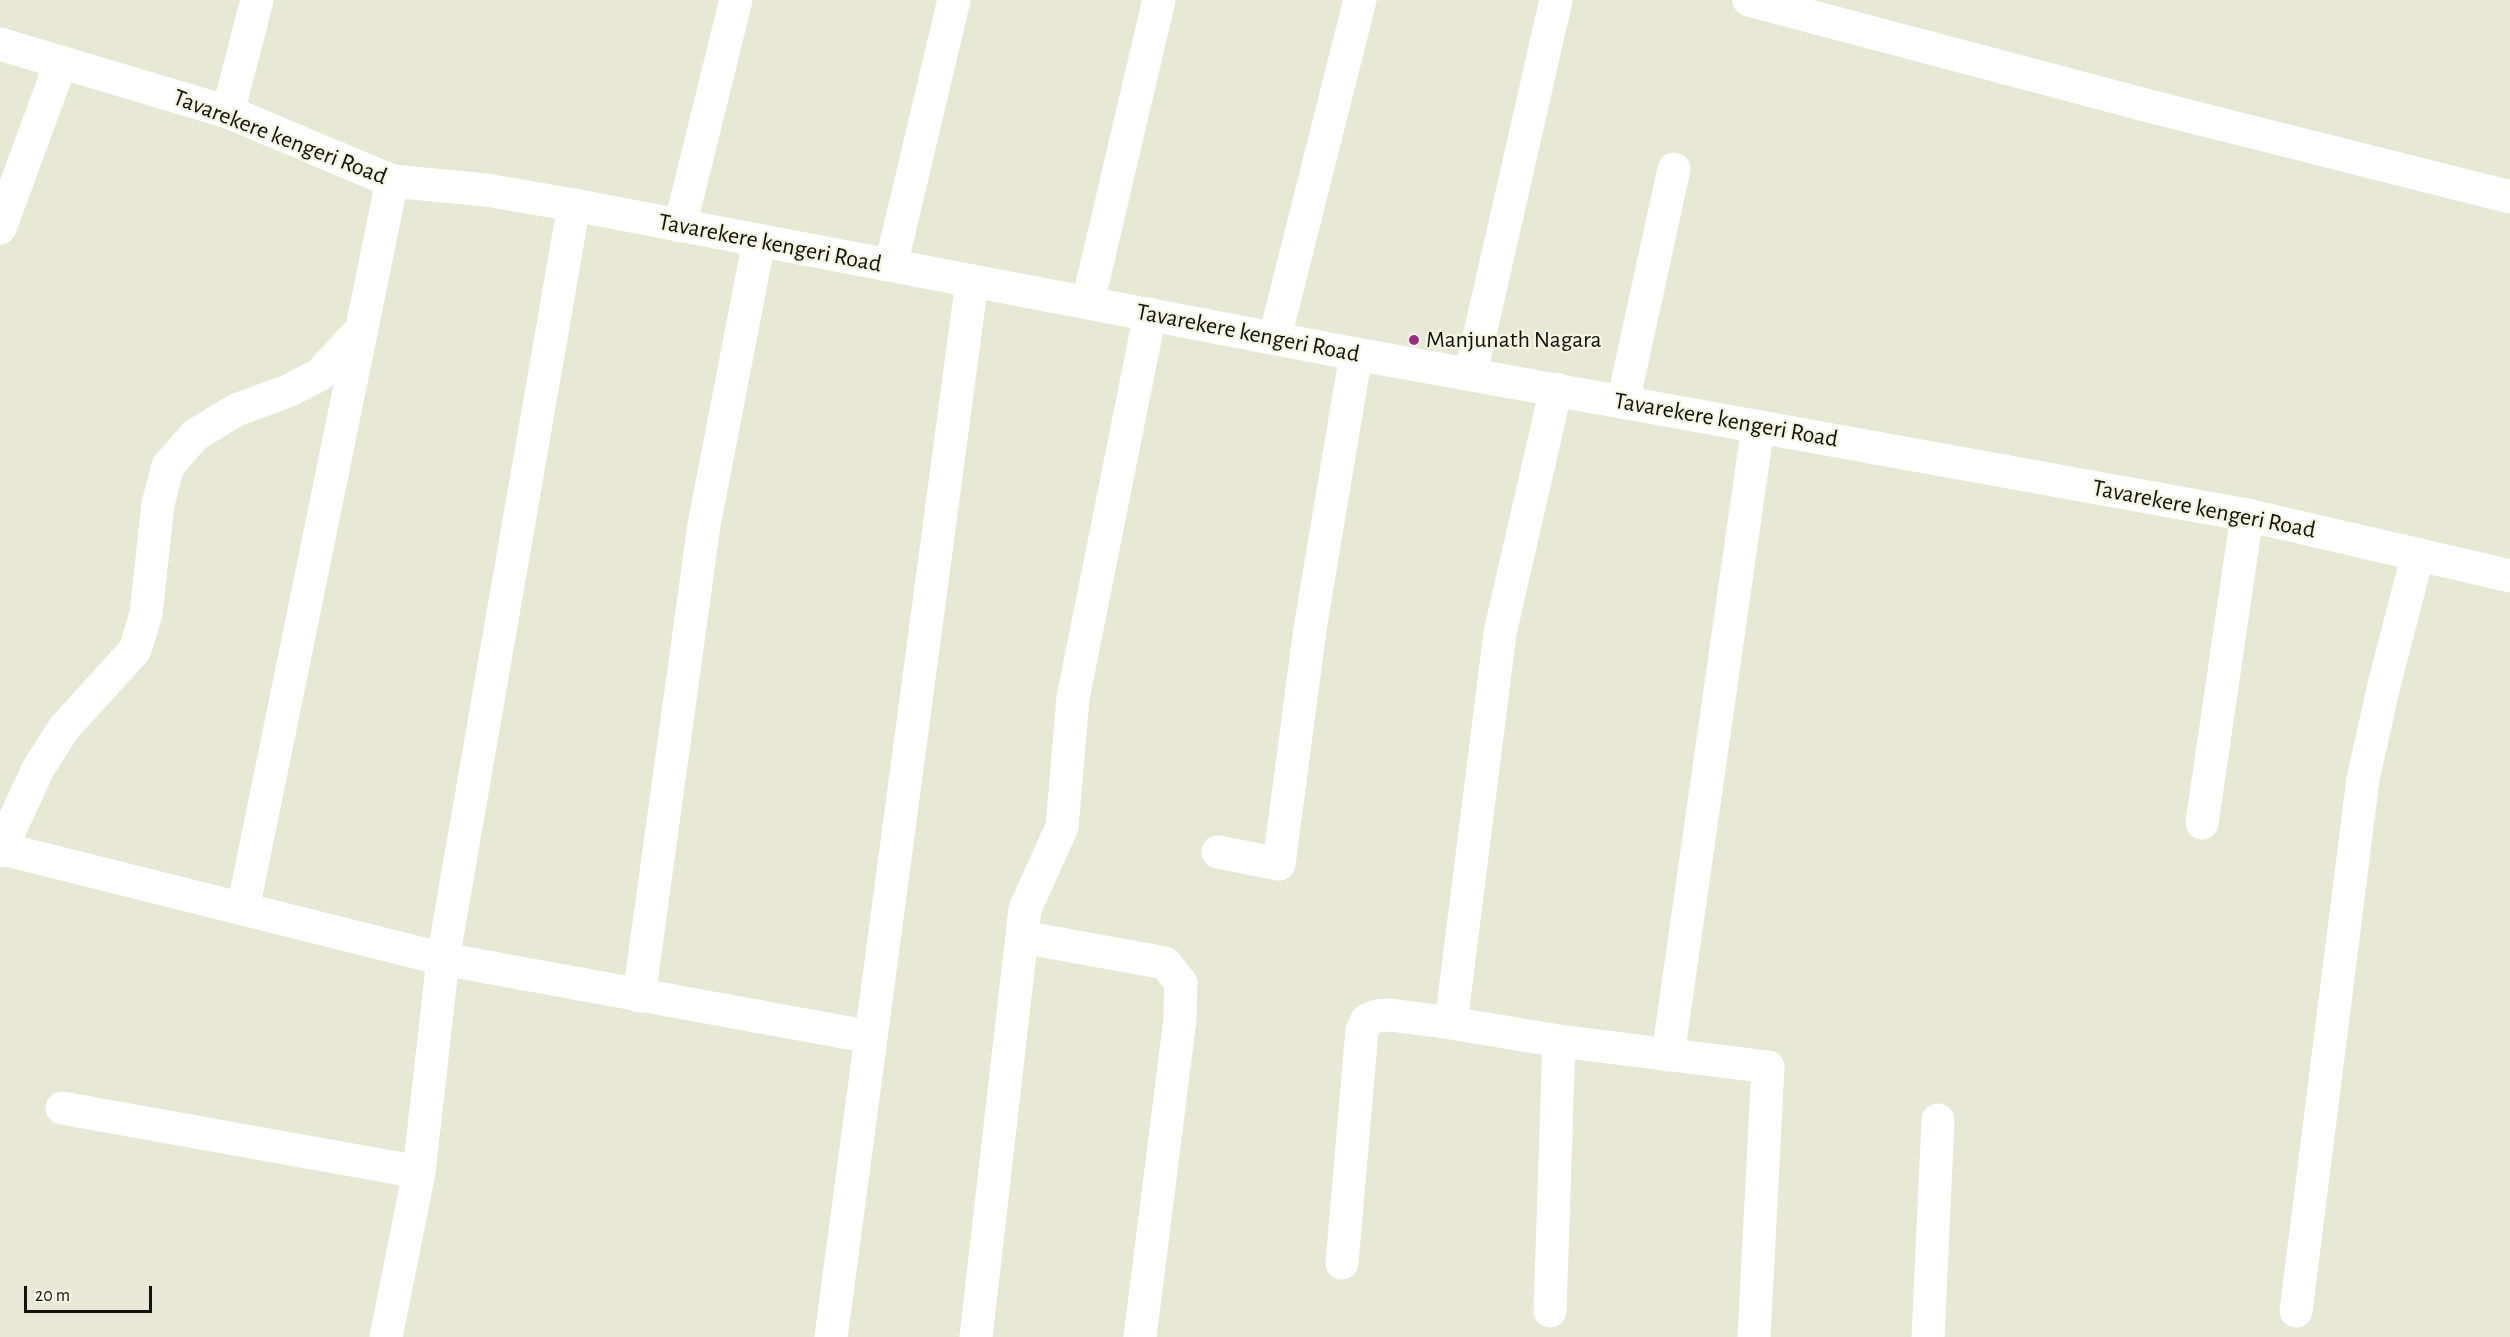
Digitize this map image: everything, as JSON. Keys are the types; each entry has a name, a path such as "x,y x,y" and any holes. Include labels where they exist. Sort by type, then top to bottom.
{"street":[{"path":"228,112 257,0"},
{"path":"680,226 735,0"},
{"path":"891,265 954,0"},
{"path":"1088,302 1159,0"},
{"path":"1275,337 1360,0"},
{"path":"1471,373 1556,0"},
{"path":"1749,0 2153,107 2508,192"},
{"name":"Tavarekere kengeri Road","path":"0,44 228,112 392,182 486,190 574,205 1356,354 2247,515 2510,576"},
{"path":"0,228 61,62"},
{"path":"1623,402 1674,170"},
{"path":"243,909 392,182"},
{"path":"386,1337 419,1172 443,959 574,205"},
{"path":"639,996 704,525 759,241"},
{"path":"831,1337 972,281"},
{"path":"976,1337 1025,909 1062,827 1073,698 1150,314"},
{"path":"362,329 319,375 288,391 236,410 195,435 168,466 158,504 146,614 135,650 64,728 38,769 1,850 443,959 871,1037"},
{"path":"1218,852 1279,864 1310,629 1356,354"},
{"path":"1451,1023 1500,633 1556,389"},
{"path":"1668,1055 1758,426"},
{"path":"2202,822 2247,515"},
{"path":"2296,1311 2363,779 2384,685 2418,554"},
{"path":"1022,937 1165,963 1181,983 1180,1019 1140,1337"},
{"path":"1342,1263 1362,1030 1367,1020 1390,1015 1559,1041 1768,1067 1754,1337"},
{"path":"1551,1311 1559,1041"},
{"path":"62,1108 419,1172"},
{"path":"1928,1337 1938,1120"}],"place":[{"name":"Manjunath Nagara","path":"1414,340"}]}
